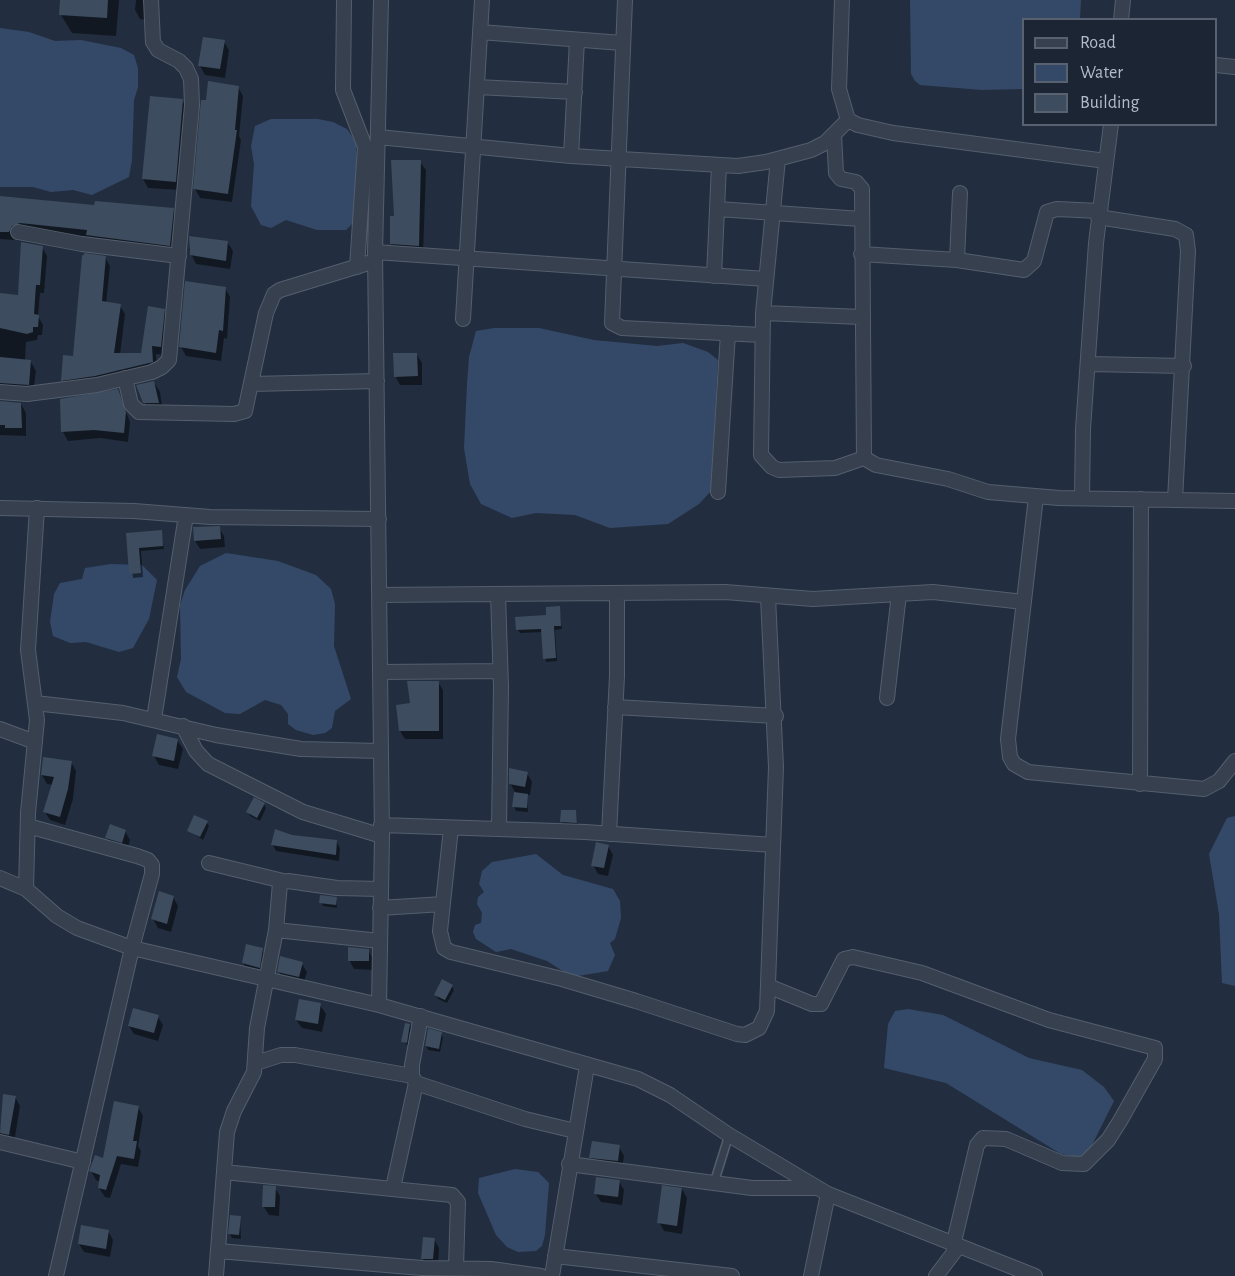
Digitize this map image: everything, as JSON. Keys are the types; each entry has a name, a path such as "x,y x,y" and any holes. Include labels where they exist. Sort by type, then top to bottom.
{"street":[{"path":"0,392 27,394 89,387 162,367 169,360 192,105 191,79 186,68 179,61 158,51 153,42 151,0"},
{"path":"344,0 343,90 365,147 367,261 377,381 382,830 379,1005"},
{"path":"367,261 378,136 381,0"},
{"path":"463,319 482,0"},
{"path":"625,0 611,318 615,326 762,335"},
{"path":"842,0 839,89 848,120 858,125 893,133 1106,160"},
{"path":"1122,18 1123,0"},
{"path":"480,32 622,43"},
{"path":"572,156 577,40"},
{"path":"1217,65 1235,66"},
{"path":"477,87 575,92"},
{"path":"378,136 572,156 749,165 811,150 825,143 848,120"},
{"path":"1082,498 1082,447 1099,214 1111,126"},
{"path":"834,134 836,173 841,179 860,184 864,458"},
{"path":"778,159 762,335 760,443 765,461 778,470 821,469 843,466 864,458"},
{"path":"714,276 719,165"},
{"path":"957,260 960,193"},
{"path":"717,209 773,215 861,219"},
{"path":"861,254 957,260 1024,270 1034,261 1047,212 1056,209 1099,214 1175,229 1186,235 1188,251 1184,366 1175,500"},
{"path":"18,232 82,244 179,256"},
{"path":"125,378 131,404 134,409 146,413 241,413 248,406 266,313 274,294 367,261 467,260 766,279"},
{"path":"763,313 862,316"},
{"path":"718,492 728,333"},
{"path":"1089,364 1184,366"},
{"path":"252,384 377,381"},
{"path":"864,458 876,465 948,479 988,492 1036,497 1235,501"},
{"path":"1036,497 1008,739 1010,757 1014,764 1028,772 1204,789 1219,781 1235,761"},
{"path":"1140,784 1141,499"},
{"path":"0,508 379,519"},
{"path":"26,890 28,826 35,741 35,703 28,650 37,508"},
{"path":"154,719 186,515"},
{"path":"380,595 725,592 813,599 933,592 1024,602"},
{"path":"609,834 617,593"},
{"path":"498,594 499,830"},
{"path":"887,698 899,594"},
{"path":"451,828 443,904 441,940 444,948 451,952 562,979 737,1034 752,1032 764,1021 768,986 776,716 768,597"},
{"path":"380,672 500,671"},
{"path":"35,703 154,719 216,735 301,749 380,751"},
{"path":"615,707 776,716"},
{"path":"183,726 196,751 208,764 303,812 382,830 451,828 609,834 773,845"},
{"path":"0,729 35,741"},
{"path":"28,826 148,860 152,865 152,874 132,948 56,1276"},
{"path":"209,863 283,881 337,888 380,889"},
{"path":"0,879 26,890 57,916 77,928 132,948 379,1005 638,1079 670,1095 729,1135 823,1191 955,1246 1035,1276"},
{"path":"216,1276 230,1121 254,1072 256,1063 257,1028 276,930 278,888 283,881"},
{"path":"380,908 443,904"},
{"path":"276,930 380,941"},
{"path":"768,986 812,1004 821,1004 844,960 853,957 929,975 1049,1020 1155,1048 1155,1059 1120,1121 1108,1140 1084,1164 1062,1163 1006,1139 983,1138 976,1145 955,1246 936,1276"},
{"path":"393,1188 414,1080 412,1065 421,1017"},
{"path":"256,1063 270,1057 295,1055 414,1080 525,1119 575,1131"},
{"path":"552,1276 587,1066"},
{"path":"0,1142 83,1162"},
{"path":"569,1164 752,1188 823,1191"},
{"path":"224,1172 442,1193 456,1197 458,1210 456,1268"},
{"path":"811,1276 823,1191"},
{"path":"218,1251 491,1269 541,1276"},
{"path":"555,1256 732,1276"}],"lane":[{"path":"714,1183 729,1135"}],"water":[{"path":"910,0 1081,0 1080,18 1022,18 1022,89 982,90 920,85 911,74"},
{"path":"0,28 29,32 55,41 81,40 121,48 134,55 138,68 138,87 134,100 132,160 129,177 92,195 73,190 51,192 33,187 0,187"},
{"path":"271,119 318,119 333,122 347,129 356,142 358,181 353,223 346,230 317,230 286,220 271,228 261,225 251,206 254,164 251,146 255,126"},
{"path":"494,328 539,328 594,340 657,346 683,343 708,352 718,360 711,491 699,504 668,524 610,528 575,515 536,513 512,518 481,504 470,484 464,448 467,384 469,357 476,331"},
{"path":"226,553 278,561 316,575 331,589 335,604 334,646 351,699 335,711 332,728 325,733 313,735 296,730 288,724 288,714 281,705 265,700 240,714 225,713 186,692 177,677 181,659 180,605 185,590 200,566"},
{"path":"111,564 142,565 157,580 149,619 133,648 119,652 86,642 70,643 53,636 50,622 54,594 60,583 82,579 85,568"},
{"path":"1235,816 1235,986 1222,983 1219,914 1209,854 1227,818"},
{"path":"536,854 563,875 613,889 620,901 621,918 615,939 610,943 615,955 608,971 572,977 547,961 511,949 496,952 476,939 473,932 475,925 481,923 482,913 477,904 478,897 484,892 479,884 482,871 492,862"},
{"path":"908,1009 943,1015 1029,1058 1082,1070 1104,1087 1114,1101 1088,1153 1077,1157 1061,1154 946,1083 884,1068 888,1024 895,1011"},
{"path":"515,1169 538,1172 549,1183 545,1235 542,1246 536,1251 518,1252 507,1247 496,1235 478,1193 479,1178"}],"building":[{"path":"60,0 108,0 107,18 59,15"},
{"path":"203,37 225,40 220,69 198,66"},
{"path":"208,81 239,86 235,130 237,130 228,194 193,189 201,100 206,100"},
{"path":"150,96 183,99 176,182 142,179"},
{"path":"391,160 421,160 419,246 390,244 390,216 394,216"},
{"path":"0,196 94,205 95,201 174,208 170,246 86,235 87,230 20,223 12,226 9,232 0,232"},
{"path":"189,236 228,241 226,261 190,255"},
{"path":"21,242 43,246 40,285 36,285 34,314 39,315 38,327 33,327 33,332 27,334 0,328 0,293 18,295"},
{"path":"85,253 106,256 102,301 121,304 114,353 141,353 148,306 165,309 161,347 152,346 153,362 95,376 61,381 63,355 73,356 82,256"},
{"path":"185,281 226,287 223,331 219,330 216,353 179,347"},
{"path":"393,353 417,353 418,376 394,377"},
{"path":"0,357 31,360 29,385 0,383"},
{"path":"154,381 159,403 143,403 136,385"},
{"path":"118,389 126,412 124,433 94,430 61,432 60,399"},
{"path":"0,401 21,403 22,428 5,428 5,425 0,425"},
{"path":"220,526 221,539 194,541 193,527"},
{"path":"162,530 163,546 139,548 141,573 129,574 126,533"},
{"path":"560,606 561,626 554,626 556,658 543,659 541,629 516,630 515,617 546,615 546,607"},
{"path":"407,681 439,681 439,731 399,731 396,705 410,703"},
{"path":"157,734 178,739 174,761 152,756"},
{"path":"43,757 72,761 68,789 60,817 43,812 54,777 41,775"},
{"path":"509,768 528,772 525,787 509,784"},
{"path":"514,792 528,794 527,808 512,807"},
{"path":"254,797 265,803 257,818 246,812"},
{"path":"561,810 576,810 577,823 560,822"},
{"path":"194,815 208,821 200,837 187,831"},
{"path":"110,824 126,830 122,843 105,838"},
{"path":"275,829 292,835 337,840 336,855 271,845"},
{"path":"596,842 609,845 604,868 591,866"},
{"path":"159,891 174,896 167,924 151,919"},
{"path":"320,895 337,897 336,905 319,903"},
{"path":"246,944 263,948 260,968 242,963"},
{"path":"348,947 369,949 369,961 348,961"},
{"path":"280,956 303,962 299,977 277,972"},
{"path":"442,979 453,985 445,1000 434,995"},
{"path":"299,999 321,1003 318,1024 295,1020"},
{"path":"133,1008 159,1015 154,1033 128,1026"},
{"path":"405,1023 410,1024 407,1043 401,1042"},
{"path":"428,1028 442,1032 439,1049 425,1046"},
{"path":"3,1094 16,1096 9,1135 0,1133"},
{"path":"114,1101 139,1106 133,1141 137,1141 134,1159 117,1156 106,1190 98,1188 100,1175 89,1171 95,1155 103,1158"},
{"path":"592,1141 620,1145 618,1161 589,1158"},
{"path":"596,1177 620,1180 618,1197 594,1194"},
{"path":"263,1185 276,1186 275,1207 262,1207"},
{"path":"662,1185 682,1188 677,1226 657,1223"},
{"path":"230,1215 241,1216 239,1235 228,1234"},
{"path":"81,1225 109,1230 106,1249 78,1244"},
{"path":"423,1237 435,1238 433,1259 421,1259"}]}
